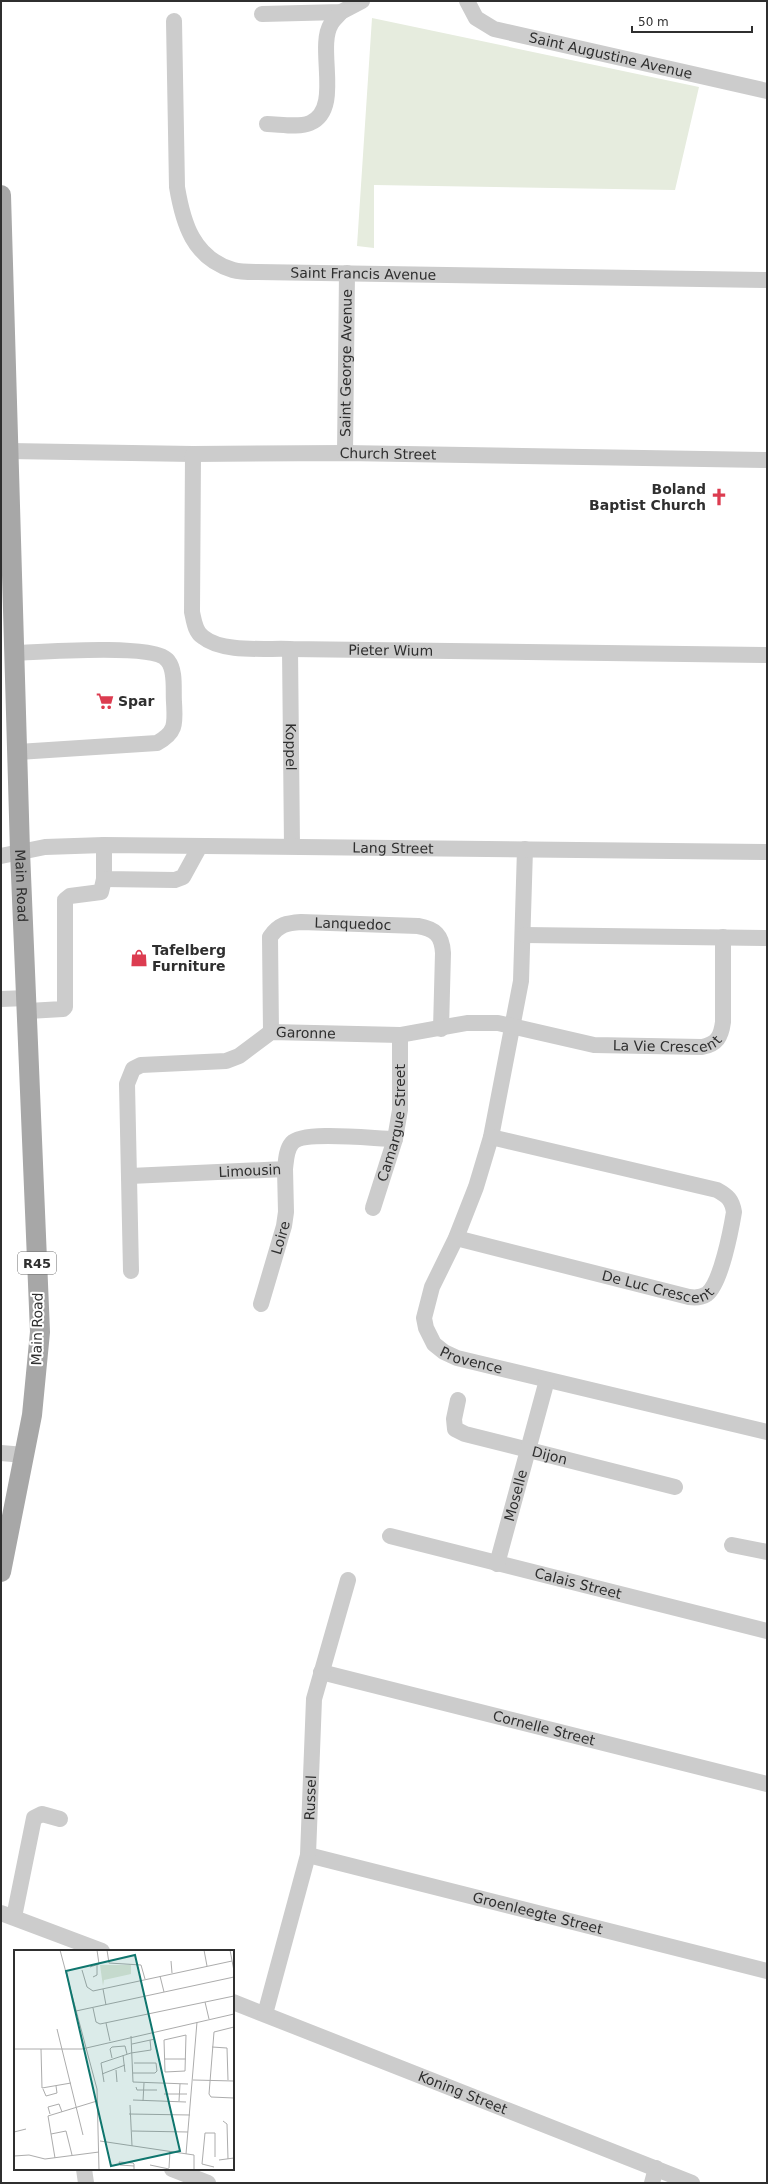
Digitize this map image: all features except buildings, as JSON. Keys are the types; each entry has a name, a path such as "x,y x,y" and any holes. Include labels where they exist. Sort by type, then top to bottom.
{"main road":[{"name":"Main Road","path":"1,196 9,451 6,524 7,560 15,653 20,851 40,1332 32,1415 1,1572"}],"street":[{"path":"267,124 309,124 322,115 326,104 327,37 330,24 341,12 362,1"},
{"name":"Saint Augustine Avenue","path":"466,1 476,18 494,29 767,91"},
{"path":"262,14 341,12"},
{"name":"Saint Francis Avenue","path":"174,21 177,187 181,213 189,234 203,252 216,262 233,270 258,272 767,280"},
{"name":"Saint George Avenue","path":"345,453 347,273"},
{"name":"Church Street","path":"9,451 193,454 345,453 767,460"},
{"name":"Pieter Wium","path":"193,454 192,612 195,626 202,637 214,644 229,647 290,649 767,655"},
{"name":"Koppel","path":"290,649 292,846"},
{"path":"15,653 128,650 160,655 168,660 173,673 174,725 170,736 157,743 18,752"},
{"path":"1,999 27,1005 63,1008 65,1006 65,900 70,896 101,892 104,879 104,845"},
{"name":"Lang Street","path":"1,856 44,847 104,845 767,852"},
{"path":"104,879 180,880 186,873 200,846"},
{"path":"513,1027 521,982 524,935 525,849"},
{"name":"Lanquedoc","path":"271,1032 270,937 276,928 285,923 301,922 418,926 429,928 438,934 442,942 443,953 441,1029"},
{"path":"524,935 767,938"},
{"name":"La Vie Crescent","path":"513,1027 594,1045 702,1047 711,1045 718,1040 722,1032 723,937"},
{"name":"Garonne","path":"131,1271 127,1084 133,1069 147,1063 226,1061 239,1056 271,1032 400,1035 484,1022 513,1027"},
{"name":"Provence","path":"513,1027 491,1137 476,1187 456,1238 432,1286 426,1306 424,1318 429,1337 444,1352 458,1358 767,1432"},
{"name":"Camargue Street","path":"373,1208 395,1139 400,1110 400,1035"},
{"name":"Limousin","path":"130,1176 285,1169 288,1149 292,1142 298,1138 316,1136 395,1139"},
{"name":"De Luc Crescent","path":"456,1238 689,1297 699,1298 706,1294 717,1279 734,1212 732,1202 726,1195 717,1190 491,1137"},
{"name":"Loire","path":"261,1304 284,1226 286,1212 285,1169"},
{"name":"Moselle","path":"497,1564 548,1380"},
{"name":"Dijon","path":"458,1400 454,1425 458,1432 675,1486"},
{"path":"1,1453 24,1455"},
{"name":"Calais Street","path":"390,1536 767,1631"},
{"path":"732,1545 767,1552"},
{"name":"Russel","path":"265,2014 308,1855 314,1699 348,1580"},
{"name":"Cornelle Street","path":"321,1672 767,1784"},
{"path":"60,1819 42,1814 34,1818 7,1915 99,1950"},
{"name":"Groenleegte Street","path":"308,1855 767,1971"},
{"name":"Koning Street","path":"234,2002 654,2176 692,2183"},
{"path":"84,2170 86,2183"},
{"path":"175,2170 208,2183"}],"shaded area":[{"path":"372,18 699,87 675,190 374,185 374,248 357,246"}],"place":[{"name":"Boland Baptist Church","path":"719,497"},
{"name":"Spar","path":"105,701"},
{"name":"Tafelberg Furniture","path":"139,958"}]}
